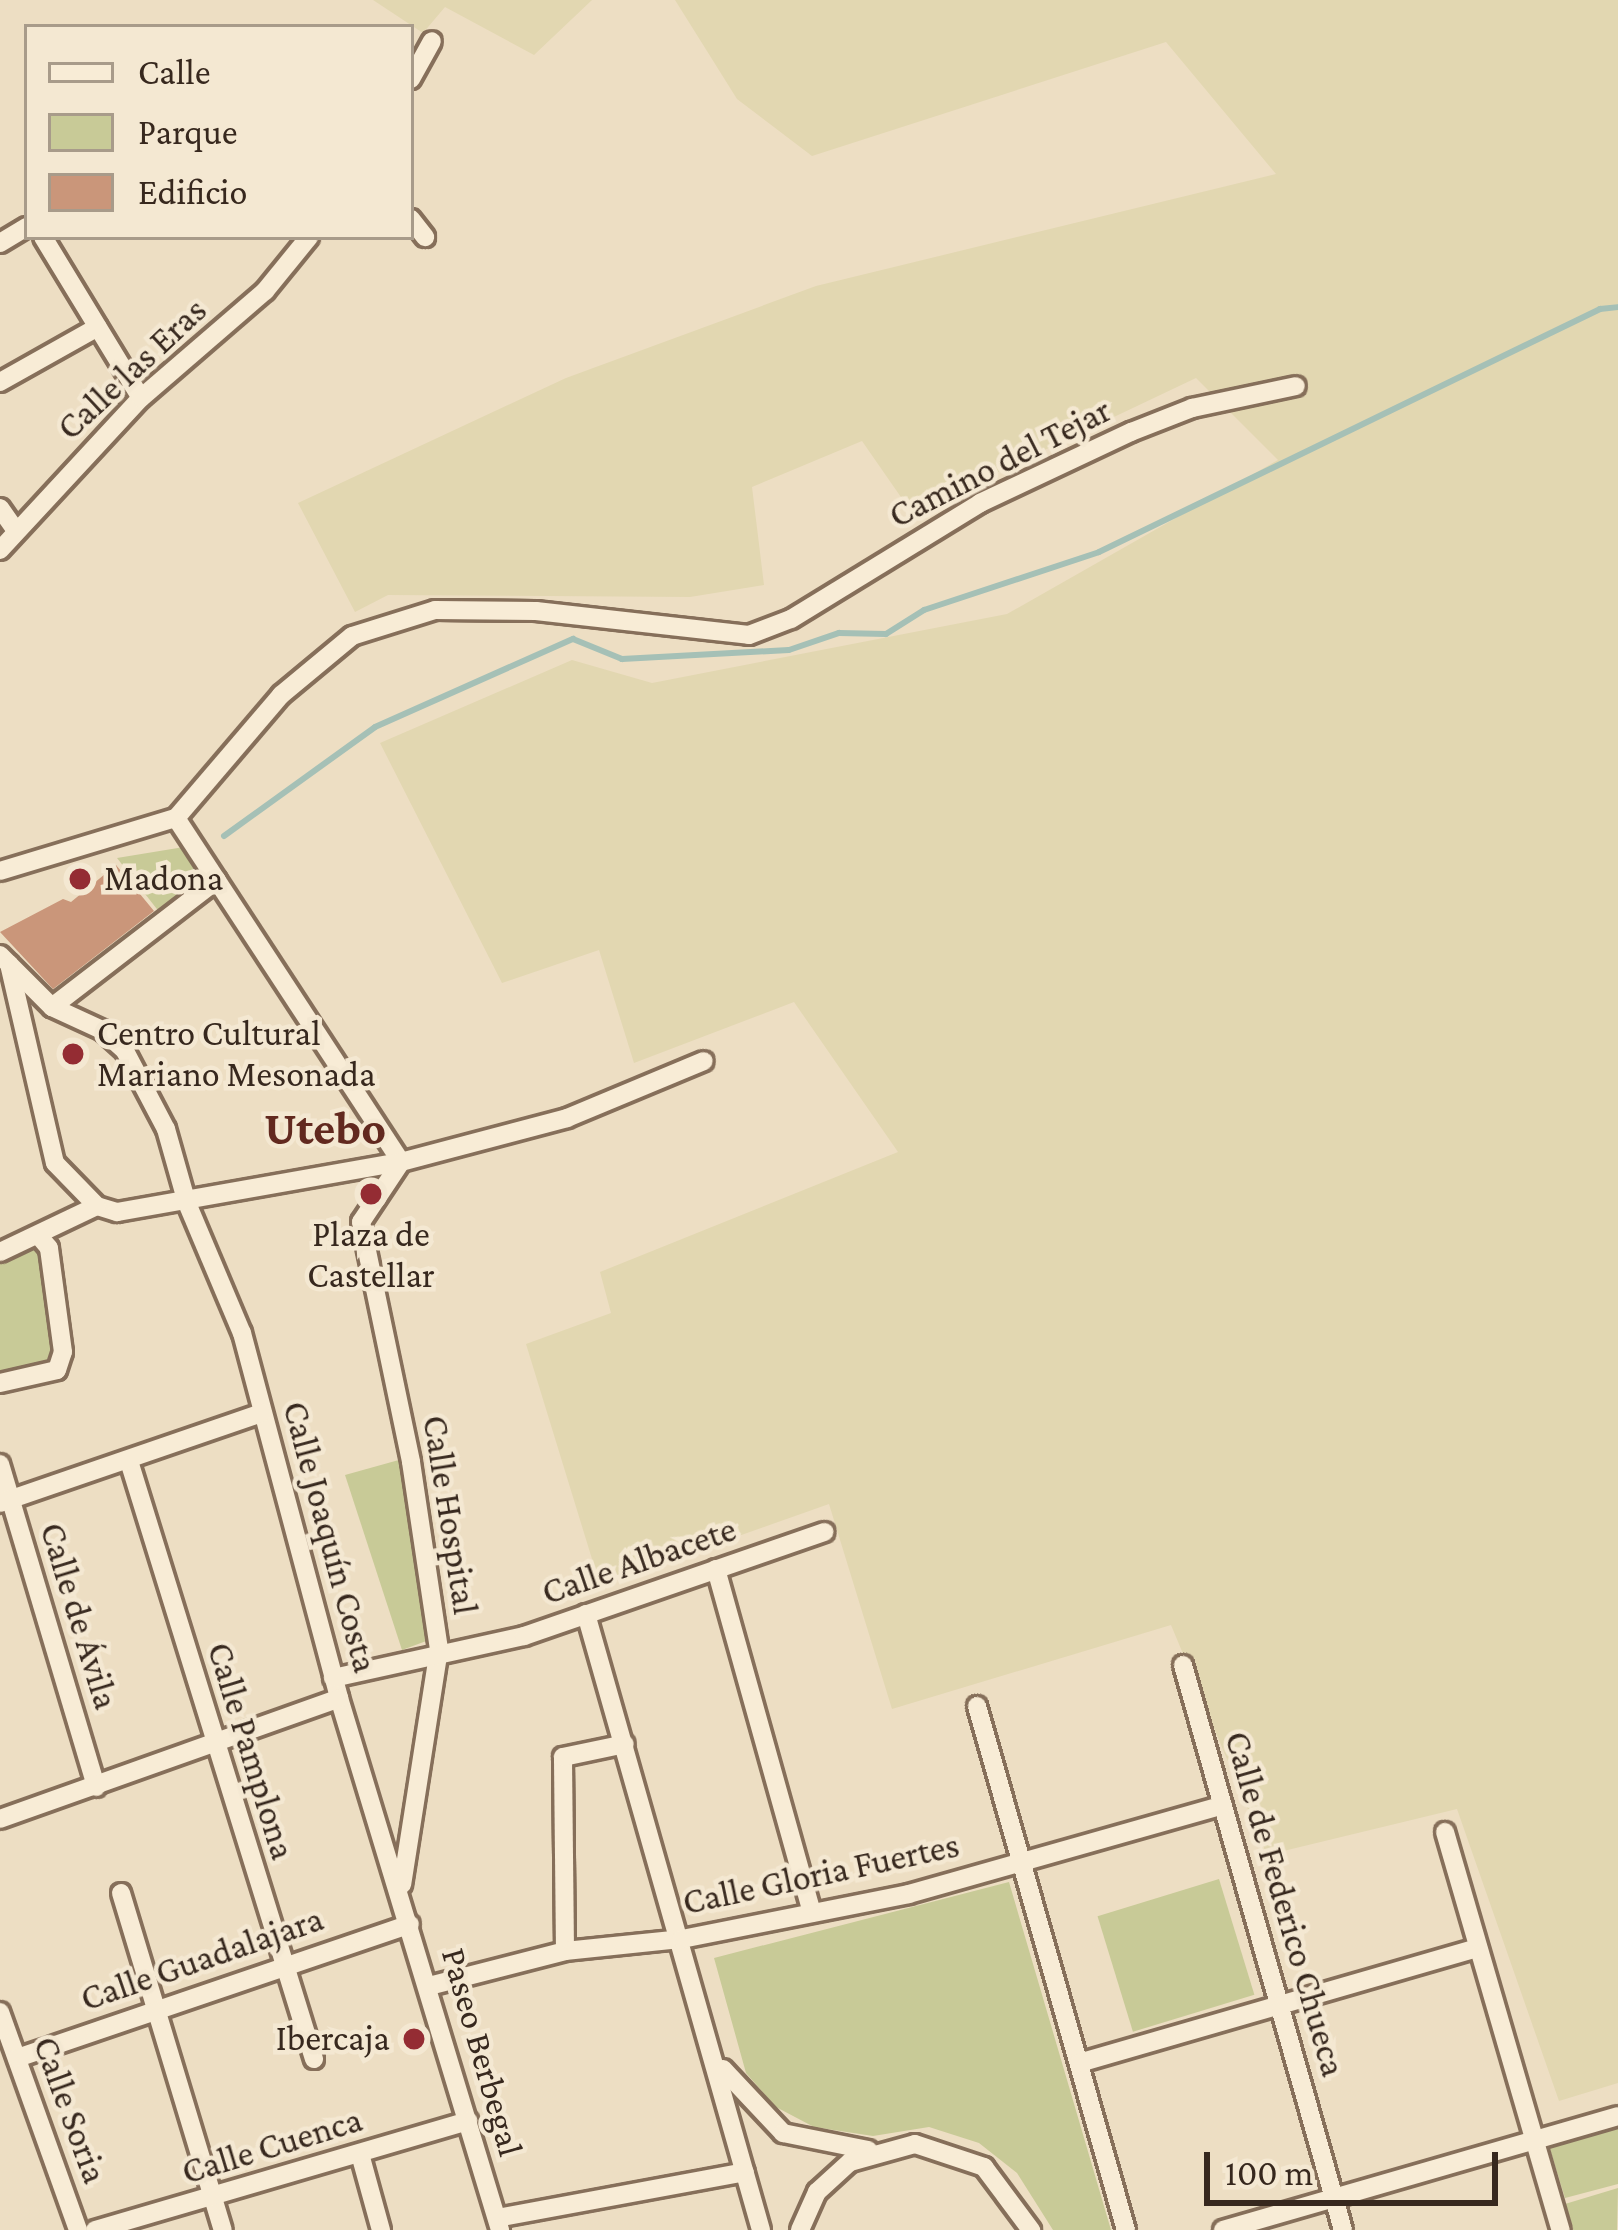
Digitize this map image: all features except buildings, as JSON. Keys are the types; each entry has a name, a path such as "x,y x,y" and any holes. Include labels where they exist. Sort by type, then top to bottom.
{"street":[{"path":"414,74 432,41"},
{"path":"414,223 424,237"},
{"path":"46,240 141,398"},
{"name":"Calle las Eras","path":"0,550 141,398 266,291 307,240"},
{"path":"0,382 98,327"},
{"name":"Camino del Tejar","path":"176,818 281,695 352,636 435,610 536,611 749,635 791,619 980,502 1131,432 1192,408 1296,386"},
{"path":"0,508 16,531"},
{"path":"0,871 176,818 401,1162"},
{"path":"5,959 52,1007 217,880"},
{"path":"5,959 55,1163 97,1206 133,1213 401,1162 567,1118 704,1061"},
{"name":"Calle Joaquín Costa","path":"52,1007 102,1030 146,1083 187,1203 242,1333 333,1678 401,1892"},
{"name":"Calle Hospital","path":"401,1162 361,1222 411,1462 439,1649 401,1892"},
{"path":"0,1252 97,1206"},
{"path":"0,1384 57,1370 63,1352 49,1248 39,1236"},
{"path":"5,1501 262,1414"},
{"name":"Calle Pamplona","path":"129,1462 314,2059"},
{"name":"Calle de Ávila","path":"0,1464 5,1501 96,1787"},
{"name":"Calle Albacete","path":"333,1678 439,1649 524,1636 824,1532"},
{"path":"716,1569 812,1913"},
{"path":"586,1614 761,2230"},
{"name":"Calle de Federico Chueca","path":"1183,1665 1343,2230"},
{"path":"0,1819 339,1698"},
{"path":"977,1706 1126,2230"},
{"path":"565,1951 562,1757 625,1744"},
{"name":"Calle Gloria Fuertes","path":"429,1986 565,1951 682,1940 812,1913 1223,1804"},
{"path":"1444,1832 1561,2230"},
{"name":"Paseo Berbegal","path":"401,1892 499,2224"},
{"path":"121,1893 223,2230"},
{"name":"Calle Guadalajara","path":"17,2059 410,1924"},
{"path":"1079,2063 1478,1948"},
{"name":"Calle Soria","path":"0,2012 78,2230"},
{"path":"714,2057 783,2133 830,2149 915,2144 966,2156 1006,2187 1031,2230"},
{"path":"1222,2230 1618,2116"},
{"name":"Calle Cuenca","path":"95,2230 215,2199 468,2121"},
{"path":"800,2230 833,2175 879,2149"},
{"path":"360,2154 381,2230"},
{"path":"499,2224 745,2172"}],"shaded area":[{"path":"373,0 592,0 534,55 445,7 423,33"},
{"path":"675,0 1618,0 1618,2083 1559,2101 1457,1809 1267,1855 1171,1625 892,1709 829,1504 600,1585 526,1344 611,1313 600,1272 898,1152 794,1002 634,1063 599,950 502,983 380,743 572,660 652,683 1007,614 1278,460 1196,378 912,513 862,441 752,487 764,585 690,597 388,595 355,612 298,503 566,378 816,286 1276,174 1166,42 812,156 737,99"}],"green space":[{"path":"184,847 208,878 160,913 117,858"},
{"path":"39,1243 60,1351 55,1367 0,1379 0,1257"},
{"path":"406,1458 429,1640 402,1650 345,1475"},
{"path":"1219,1879 1254,1995 1133,2032 1098,1916"},
{"path":"1009,1882 1111,2230 1053,2230 1017,2173 979,2143 929,2127 873,2136 814,2127 776,2107 746,2073 714,1958"},
{"path":"1618,2127 1618,2184 1565,2198 1549,2146"},
{"path":"1618,2188 1617,2230 1573,2230 1565,2204"}],"waterway":[{"path":"224,836 375,727 573,639 622,659 789,650 839,633 886,634 924,610 1099,552 1600,309 1618,307"}],"place":[{"name":"Madona","path":"80,879"},
{"name":"Centro Cultural Mariano Mesonada","path":"73,1054"},
{"name":"Plaza de Castellar","path":"371,1194"},
{"name":"Ibercaja","path":"414,2039"}],"district":[{"name":"Utebo","path":"325,1128"}]}
